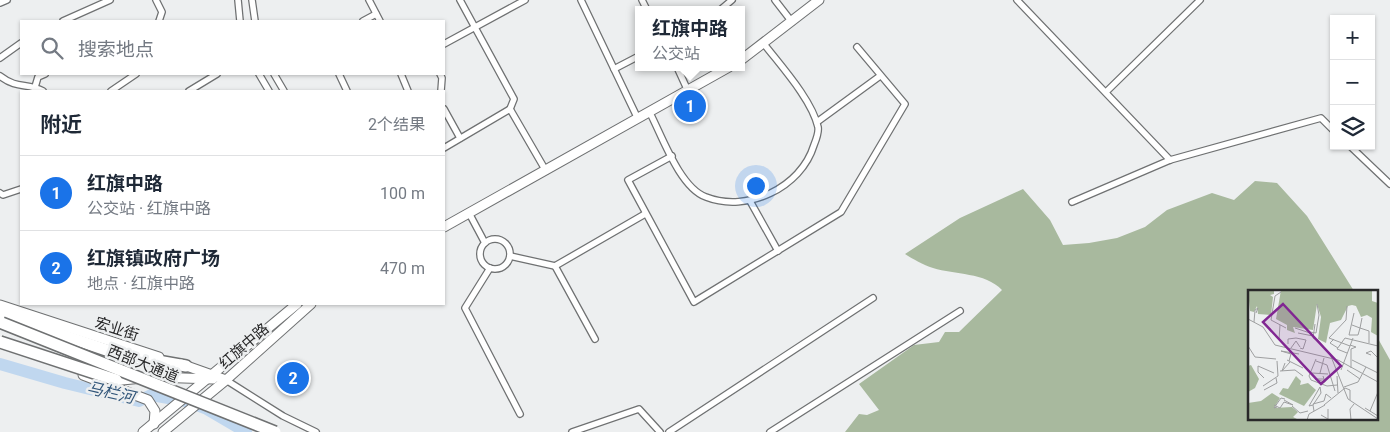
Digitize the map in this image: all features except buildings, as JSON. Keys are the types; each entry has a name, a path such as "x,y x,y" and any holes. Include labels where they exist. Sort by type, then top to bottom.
{"highway":[{"path":"0,314 118,354 186,366"},
{"name":"西部大通道","path":"0,322 275,432"},
{"name":"西部大通道","path":"0,329 254,432"},
{"path":"0,341 116,380"}],"main road":[{"path":"745,57 819,0"},
{"path":"445,226 722,71"},
{"name":"红旗中路","path":"167,430 310,305"},
{"name":"宏业街","path":"0,306 186,366 209,378 226,380"},
{"name":"红旗中路","path":"143,432 209,378 286,307"},
{"path":"0,341 57,366 141,396 152,404 155,411 154,424"},
{"path":"102,382 163,377 209,378"}],"street":[{"path":"0,3 7,0"},
{"path":"65,20 110,0"},
{"path":"156,0 162,12 159,20"},
{"path":"238,0 239,20"},
{"path":"252,0 255,20"},
{"path":"369,0 379,20"},
{"path":"445,147 510,110 514,99 460,0"},
{"path":"445,43 525,0"},
{"path":"581,0 638,119"},
{"path":"775,0 792,22"},
{"path":"1017,0 1170,160"},
{"path":"1106,92 1200,0"},
{"path":"365,20 376,14"},
{"path":"0,58 20,44"},
{"path":"650,113 684,180 705,197 730,202 750,201 769,195 794,177 811,155 819,129 812,110 764,44"},
{"path":"672,156 628,180 694,302 841,212 905,104 857,47"},
{"path":"614,70 635,58"},
{"path":"679,71 688,91"},
{"path":"35,87 38,77 43,75"},
{"path":"112,90 135,75"},
{"path":"191,90 215,75"},
{"path":"260,75 268,90"},
{"path":"275,75 283,90"},
{"path":"339,75 347,90"},
{"path":"401,75 408,90"},
{"path":"440,75 441,90"},
{"path":"0,76 11,84 35,87 41,90"},
{"path":"816,122 880,76"},
{"path":"510,110 546,171"},
{"path":"445,111 460,138"},
{"path":"1072,202 1170,160 1321,118 1330,127"},
{"path":"1354,150 1390,184"},
{"path":"0,194 4,195 20,189"},
{"path":"750,201 778,251"},
{"path":"469,213 485,243"},
{"path":"510,256 555,266 646,214"},
{"path":"494,239 504,242 510,256 503,267 490,268 482,262 480,257 485,243 494,239"},
{"path":"555,266 595,338"},
{"path":"490,268 466,308 520,414"},
{"path":"669,432 873,298"},
{"path":"286,307 294,320"},
{"path":"770,432 960,311"},
{"path":"226,380 283,416 316,432"},
{"path":"572,432 639,409 660,432"}],"green space":[{"path":"1255,181 1277,183 1307,216 1353,290 1248,290 1248,420 1378,420 1378,339 1390,360 1390,432 845,432 859,414 867,415 879,410 859,384 914,345 939,342 945,332 959,332 1002,290 987,280 933,268 905,254 960,218 1023,189 1050,220 1063,245 1117,238 1145,227 1167,210 1212,193 1234,200"}],"waterway":[{"name":"马栏河","path":"0,364 65,383 139,401 151,395 186,401 207,409 246,432"}],"place":[{"name":"红旗中路","path":"690,106"},
{"name":"红旗镇政府广场","path":"293,378"}]}
